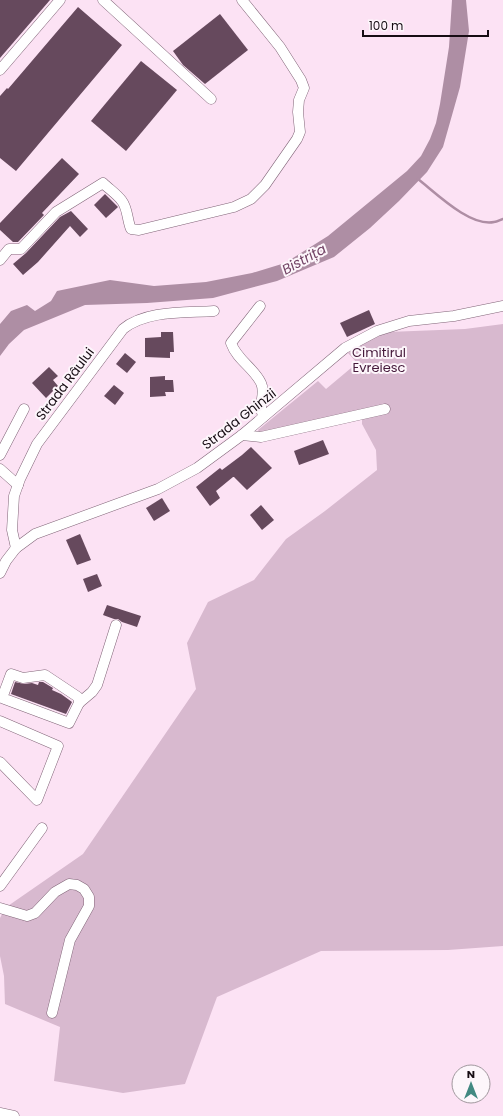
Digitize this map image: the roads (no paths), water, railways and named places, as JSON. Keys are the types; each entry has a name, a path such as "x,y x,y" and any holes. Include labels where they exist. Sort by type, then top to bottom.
{"street":[{"path":"0,70 60,0"},
{"path":"103,0 211,99"},
{"path":"0,260 9,249 21,249 56,212 103,183 122,201 126,209 128,222 131,229 139,230 234,206 251,199 265,185 298,139 300,132 298,112 299,100 304,88 301,80 280,47 242,0"},
{"path":"260,306 231,343 238,356 262,383 263,389 261,409 263,417"},
{"name":"Strada Ghinzii","path":"0,573 6,561 16,548 35,534 158,489 197,468 242,435 345,348 377,331 409,321 454,316 503,306"},
{"name":"Strada Râului","path":"16,548 12,530 14,496 37,444 123,329 131,322 153,316 214,311"},
{"path":"0,455 24,409"},
{"path":"242,435 261,437 384,409"},
{"path":"0,469 18,485"},
{"path":"79,703 78,697 45,675 23,678 11,674 1,698 69,723 79,703 92,692 97,685 116,625"},
{"path":"0,721 58,746 36,800 0,762"},
{"path":"0,886 42,828"},
{"path":"0,908 27,916 35,912 55,892 69,884 77,885 84,889 88,896 89,906 70,940 52,1013"},
{"path":"0,1113 14,1116"}],"water":[{"name":"Bistrița","path":"452,0 466,0 469,31 460,87 443,147 427,172 399,201 370,228 334,257 277,281 213,298 147,303 85,305 24,330 9,344 0,356 0,324 11,311 27,305 35,311 51,301 57,291 110,280 154,286 206,282 252,273 285,263 328,236 407,171 421,156 430,139 436,123 440,104 449,47"}],"waterway":[{"path":"418,179 454,208 464,214 485,222 495,222 503,219"}],"park label":[{"name":"Cimitirul Evreiesc","path":"379,360"}]}
